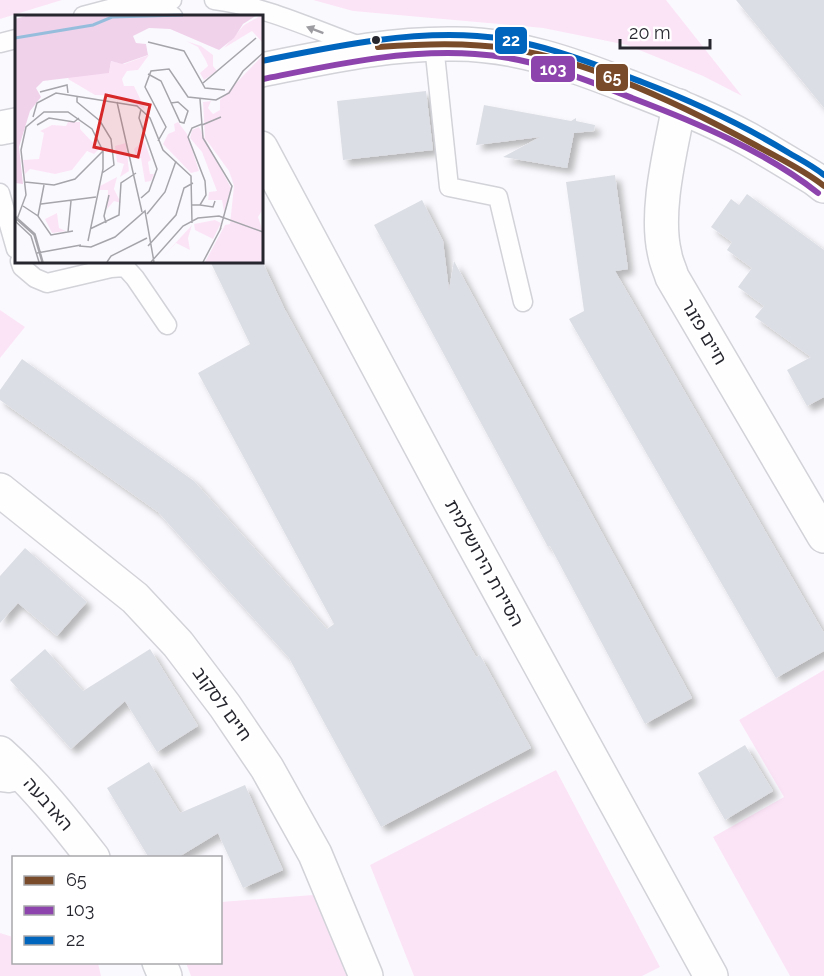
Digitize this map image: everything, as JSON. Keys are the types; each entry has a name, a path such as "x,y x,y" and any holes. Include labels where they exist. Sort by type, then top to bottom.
{"street":[{"path":"262,70 399,45 457,44 531,53 601,75 679,106 747,139 824,186"},
{"name":"חיים פזנר","path":"679,106 665,178 662,224 664,254 672,277 824,536"},
{"path":"0,129 15,125"},
{"name":"הסיירת הירושלמית","path":"262,150 468,534 711,976"},
{"name":"חיים לסקוב","path":"0,490 135,598 178,644 225,705 267,768 315,854 366,976"},
{"name":"הארבעה","path":"0,753 13,780 59,814 91,856"}],"lane":[{"path":"87,15 113,8 172,0"},
{"path":"214,0 237,3 273,13 370,49"},
{"path":"132,6 156,9 171,15"},
{"path":"0,44 15,39"},
{"path":"434,45 449,187 498,197 523,302"},
{"path":"0,193 15,246"},
{"path":"20,262 22,267 35,278 46,283 125,267 167,325"}],"shaded area":[{"path":"0,0 62,0 0,19"},
{"path":"313,0 666,0 742,96 703,76 627,45 543,28 353,11"},
{"path":"0,310 25,327 0,358"},
{"path":"824,670 824,976 790,976 713,837 784,797 739,720"},
{"path":"556,770 660,967 642,976 414,976 370,865"},
{"path":"313,895 348,976 191,976 186,964 222,964 222,902"},
{"path":"0,933 12,937 12,964 98,964 101,976 0,976"}],"building":[{"path":"736,0 824,0 824,108"},
{"path":"426,91 433,150 343,160 337,101"},
{"path":"484,105 571,121 576,118 576,121 595,125 594,131 574,133 567,168 503,157 540,137 476,145"},
{"path":"615,175 628,269 615,271 824,633 824,651 776,678 569,319 584,311 566,182"},
{"path":"747,194 824,250 824,397 807,406 787,370 811,357 755,317 764,306 738,287 752,268 727,250 732,242 711,227 731,199 739,205"},
{"path":"422,200 443,241 449,290 454,261 692,698 645,724 374,225"},
{"path":"262,261 284,308 414,546 476,657 480,655 531,748 381,827 289,658 158,512 0,400 0,390 22,359 194,481 327,629 334,624 198,373 250,344 210,262"},
{"path":"25,548 87,602 57,636 18,603 0,623 0,576"},
{"path":"45,649 83,691 150,649 198,726 157,752 125,701 71,749 10,680"},
{"path":"745,745 773,791 725,820 698,773"},
{"path":"149,762 180,813 245,785 283,870 243,888 218,833 180,856 148,856 107,788"}],"transit line":[{"name":"22","path":"262,61 368,41 422,36 477,36 520,42 582,60 699,106 754,132 824,175"},
{"name":"65","path":"378,47 428,44 478,45 542,55 573,64 637,87 700,116 792,165 824,186"},
{"name":"103","path":"263,79 395,56 448,53 516,59 575,76 705,128 775,164 818,193"}]}
